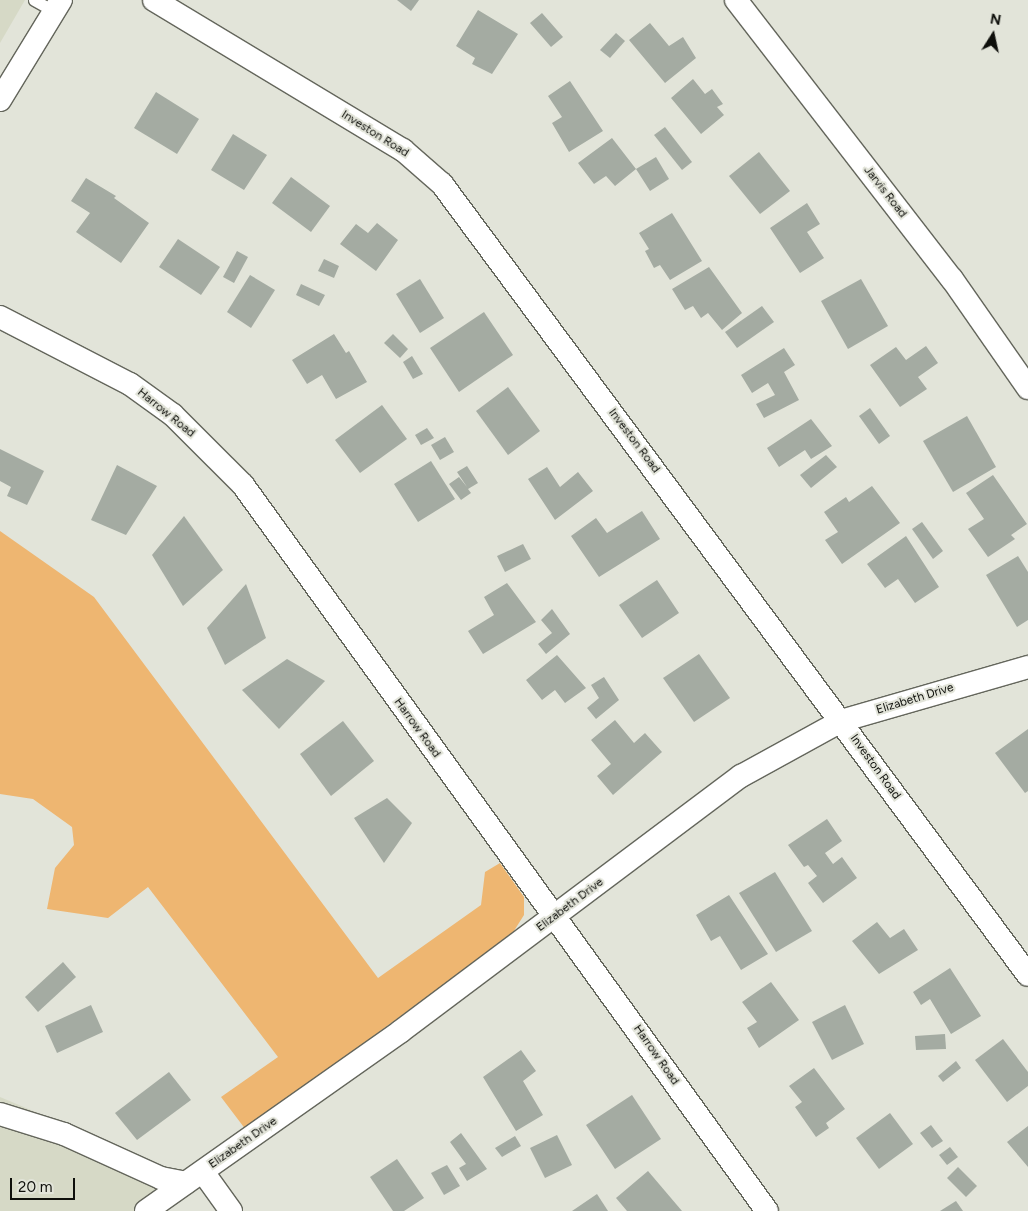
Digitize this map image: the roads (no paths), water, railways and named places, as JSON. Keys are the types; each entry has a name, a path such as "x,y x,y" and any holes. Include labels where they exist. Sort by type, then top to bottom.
{"street":[{"name":"Investon Road","path":"154,0 403,150 442,184 1028,975"},
{"name":"Jarvis Road","path":"736,0 952,279 1028,388"},
{"path":"0,100 58,5"},
{"name":"Harrow Road","path":"0,317 130,384 172,415 244,485 443,763 557,915 767,1211"},
{"name":"Elizabeth Drive","path":"146,1211 557,915 741,776 841,721 1028,667"},
{"path":"0,1114 64,1134 161,1178 194,1178 231,1211"}],"lane":[{"path":"34,0 58,5"}]}
